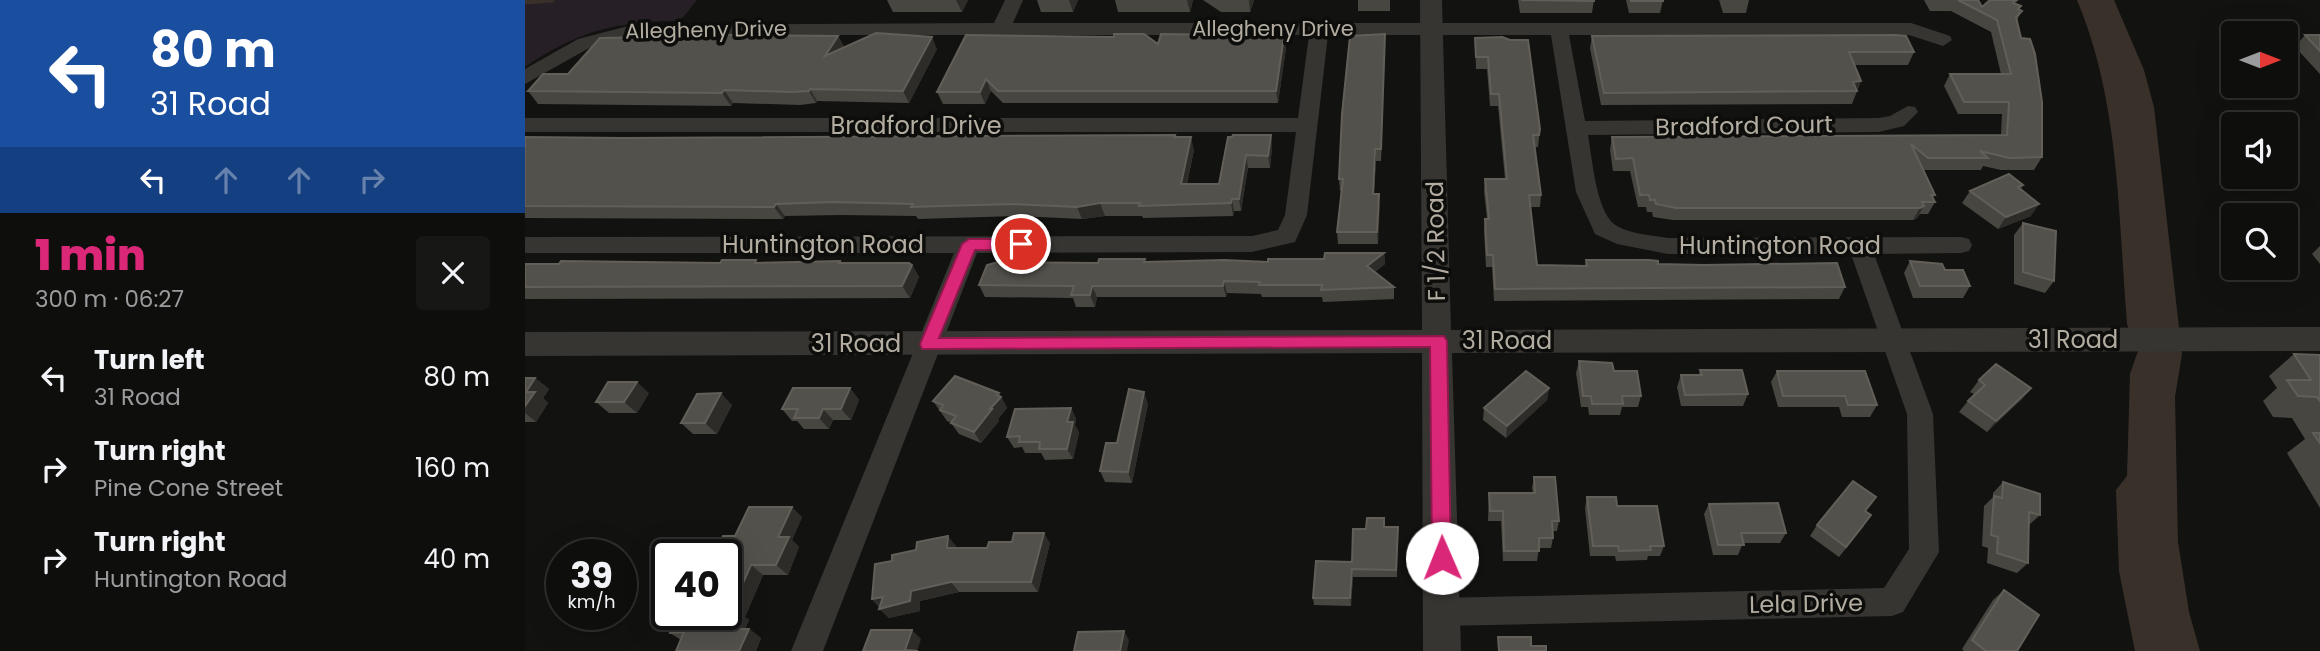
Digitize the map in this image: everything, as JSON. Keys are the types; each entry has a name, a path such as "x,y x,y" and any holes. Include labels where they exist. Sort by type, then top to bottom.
{"street":[{"path":"1001,29 1014,0"},
{"name":"Allegheny Drive","path":"525,78 566,50 602,36 651,29 1318,29 1431,15 1559,28 1911,29 1943,40"},
{"name":"F 1/2 Road","path":"1431,15 1443,651"},
{"path":"1559,28 1576,128"},
{"path":"1307,125 1318,29"},
{"name":"Bradford Court","path":"1576,128 1879,125 1897,121 1908,113"},
{"name":"Bradford Drive","path":"525,125 1307,125"},
{"name":"Huntington Road","path":"525,245 1252,244 1287,236 1296,215 1307,125"},
{"name":"Huntington Road","path":"1576,128 1587,192 1603,228 1618,236 1668,246 1961,245"},
{"path":"807,651 969,244"},
{"path":"1860,246 1892,340"},
{"name":"31 Road","path":"525,344 2320,339"},
{"name":"Lela Drive","path":"1442,612 1892,603 1924,552 1920,414 1892,340"}],"shaded area":[{"path":"525,0 697,0 680,21 637,23 599,30 562,45 525,67"},
{"path":"2077,0 2114,0 2144,70 2154,107 2182,354 2175,397 2178,542 2189,612 2200,651 2135,651 2119,571 2116,490 2127,476 2130,374 2138,351 2127,324 2115,159 2102,78"}],"building":[{"path":"1521,0 1594,0 1594,1"},
{"path":"1663,0 1663,1 1631,1"},
{"path":"1958,0 1978,0 1982,7 1990,0 2017,0 2013,3 2021,6 2018,9 2022,11 2016,17 2021,38 2030,39 2035,54 2042,102 2042,157 2009,158 1980,151 1988,158 1928,158 1911,144 1935,195 1931,195 1935,202 1922,202 1924,206 1920,208 1676,208 1656,204 1655,200 1650,200 1649,195 1640,195 1633,158 1616,159 1612,137 2007,135 2009,102 1964,102 1950,74 2011,74 1997,20"},
{"path":"876,33 932,37 903,91 528,91 543,74 568,74 600,38 653,37 657,34 838,36 825,56"},
{"path":"1114,34 1144,34 1158,44 1161,34 1284,36 1276,91 998,91 986,79 980,92 937,92 966,35 1114,37"},
{"path":"1385,34 1381,149 1375,149 1373,194 1379,194 1377,232 1337,232 1343,179 1339,179 1342,114 1350,36"},
{"path":"2305,35 2320,35 2320,51"},
{"path":"1592,36 1906,36 1914,52 1849,52 1861,81 1853,82 1857,91 1604,93"},
{"path":"1475,38 1528,40 1540,129 1539,135 1533,135 1541,195 1529,195 1537,265 1587,266 1586,260 1649,260 1658,261 1658,264 1704,265 1837,263 1845,287 1495,289 1493,255 1487,255 1485,219 1489,219 1485,179 1507,179 1499,94 1491,94 1488,57 1476,57"},
{"path":"1175,135 1174,137 1191,137 1181,184 1219,184 1228,137 1271,135 1268,156 1246,155 1239,199 1232,199 1231,203 1139,206 1140,203 1100,203 1077,207 1012,204 911,207 913,204 833,202 776,204 774,207 525,206 525,137"},
{"path":"2009,174 2023,185 2018,187 2039,204 2006,217 1970,191"},
{"path":"2023,223 2056,231 2054,281 2023,272"},
{"path":"1325,253 1384,253 1367,266 1394,287 1321,290 1322,285 1259,285 1260,282 1224,281 1223,286 1092,286 1090,295 1071,295 1074,286 979,285 987,265 998,262 1098,263 1099,259 1145,259 1144,262 1268,262 1268,259 1324,259"},
{"path":"722,260 756,260 755,263 840,261 839,263 912,265 902,286 525,287 525,264 559,264 561,261 720,263"},
{"path":"1910,261 1942,264 1945,270 1963,270 1970,286 1920,286"},
{"path":"2294,354 2320,355 2320,401 2317,397 2298,396 2287,380 2311,380"},
{"path":"1579,361 1612,363 1614,371 1637,371 1641,396 1622,396 1623,404 1592,404 1591,396 1583,396"},
{"path":"1996,364 2031,388 1996,421 1968,401 1985,385 1979,380"},
{"path":"1700,370 1742,370 1748,394 1685,395 1681,375 1702,375"},
{"path":"1526,371 1549,388 1507,426 1484,408"},
{"path":"1777,371 1865,371 1877,405 1848,405 1845,396 1783,396"},
{"path":"955,376 999,393 997,395 1001,397 974,432 951,423 956,416 940,410 943,405 933,401"},
{"path":"525,378 535,378 526,392 535,392 525,406"},
{"path":"608,382 637,382 624,402 596,402"},
{"path":"793,388 850,388 841,409 823,409 819,418 794,418 798,409 782,409"},
{"path":"1129,389 1144,392 1128,472 1100,471 1106,443 1117,443"},
{"path":"721,393 705,423 681,423 697,394"},
{"path":"1071,408 1067,422 1073,422 1067,449 1039,449 1040,442 1019,442 1020,436 1007,437 1015,409"},
{"path":"2313,433 2320,433 2320,443"},
{"path":"1534,477 1555,477 1559,521 1552,521 1553,538 1539,538 1539,551 1504,551 1503,511 1490,511 1489,493 1535,493"},
{"path":"1853,481 1876,497 1865,511 1871,515 1846,547 1817,525"},
{"path":"2003,482 2040,494 2040,515 2029,512 2028,563 1997,553 1998,537 1991,535 1994,496 2002,498"},
{"path":"1587,497 1616,497 1617,506 1657,506 1664,546 1650,546 1651,550 1619,551 1618,546 1593,546"},
{"path":"1778,503 1786,533 1741,533 1744,545 1718,545 1709,504"},
{"path":"749,507 792,507 778,537 789,537 776,565 751,565 742,585 742,539 722,539 723,536 735,536"},
{"path":"1367,518 1384,518 1384,527 1398,527 1396,570 1352,569 1350,598 1313,598 1316,561 1352,562 1353,529 1366,529"},
{"path":"1014,533 1044,533 1031,582 951,582 911,591 910,601 879,609 883,597 872,599 875,564 892,561 892,555 916,550 917,542 948,536 947,548 987,548 989,542 1012,542"},
{"path":"2004,590 2039,615 2017,651 1986,651 1972,640"},
{"path":"749,629 739,651 676,651 684,632 670,633 671,630"},
{"path":"871,630 912,630 905,650 918,651 863,651"},
{"path":"1124,631 1120,651 1074,651 1078,632"},
{"path":"1498,637 1531,637 1531,646 1546,646 1546,651 1499,651"}],"waterway":[{"path":"525,2 552,0"}],"route":[{"path":"1021,244 969,244 928,344 1439,341 1442,558"}]}
